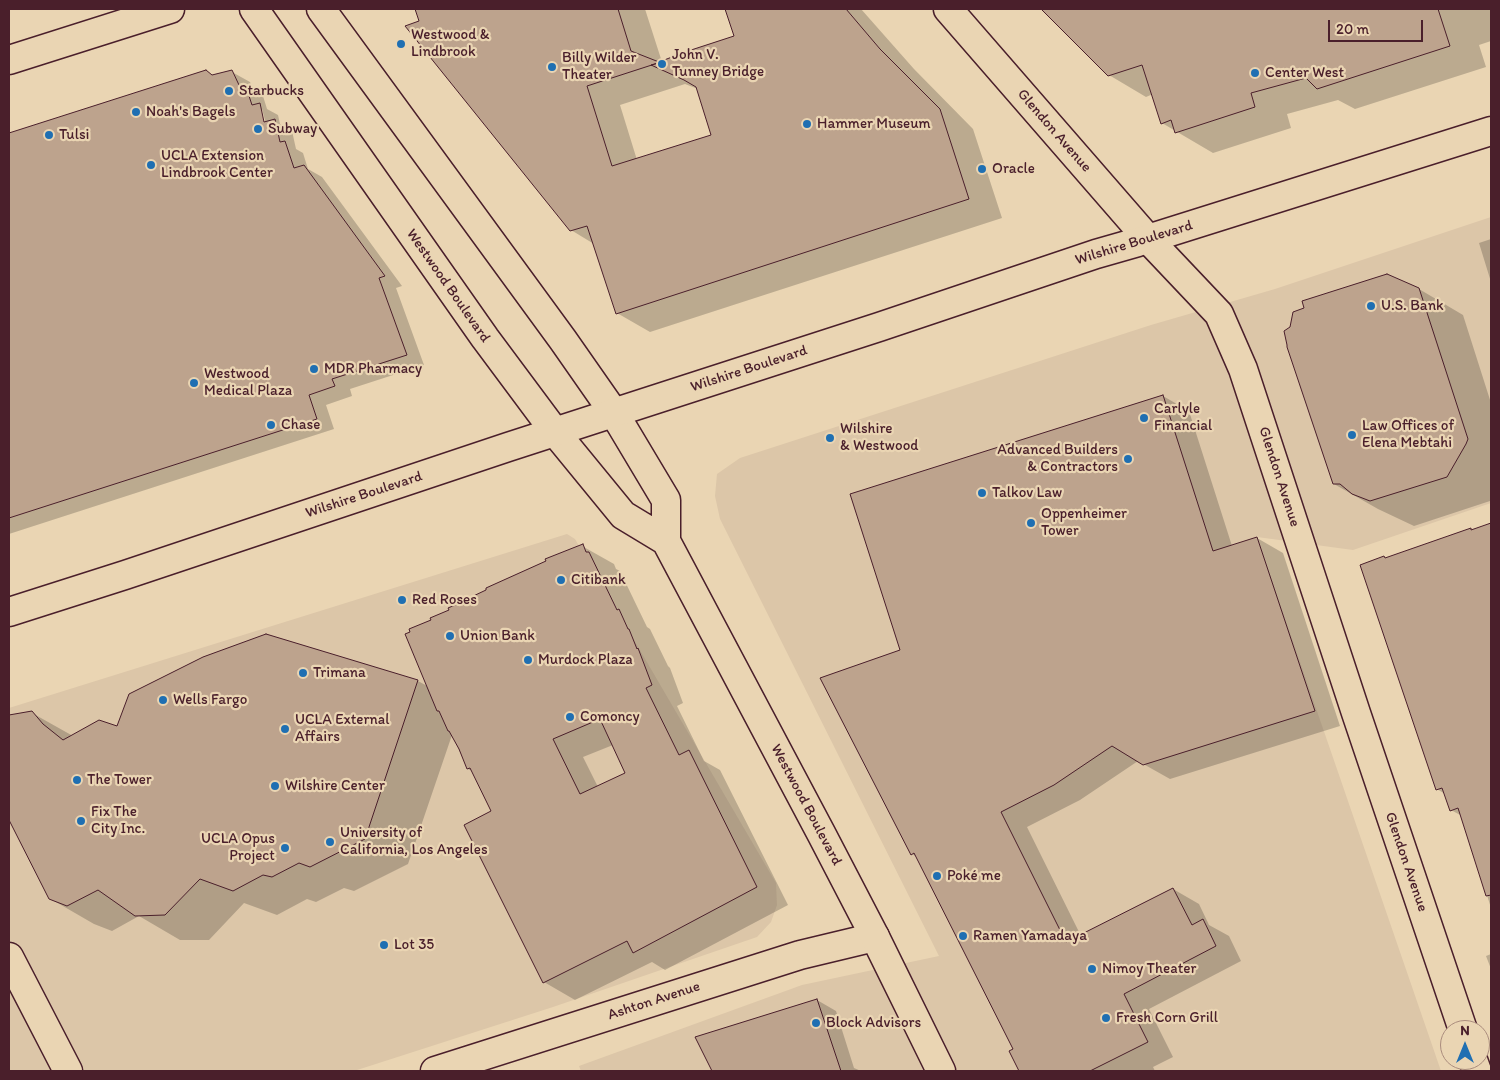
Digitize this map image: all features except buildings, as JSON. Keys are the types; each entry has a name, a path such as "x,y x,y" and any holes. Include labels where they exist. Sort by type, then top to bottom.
{"main road":[{"path":"9,60 170,9"},
{"name":"Westwood Boulevard","path":"254,9 484,338 555,432 623,515 666,541"},
{"name":"Westwood Boulevard","path":"321,9 563,340 614,413 666,500 666,541 818,827 941,1071"},
{"name":"Glendon Avenue","path":"948,9 1148,239 1219,314 1243,369 1356,714 1460,1020"},
{"name":"Wilshire Boulevard","path":"9,612 1096,254 1491,131"},
{"name":"Ashton Avenue","path":"435,1071 794,957 875,937"},
{"path":"9,956 68,1071"}],"shaded area":[{"path":"1491,217 1491,503 1353,550 1257,537 1441,1071 581,1071 579,1066 802,985 939,956 720,519 715,496 717,474 740,458 1151,325 1275,289"},
{"path":"567,534 575,539 776,883 777,905 771,922 757,937 553,1007 354,1071 9,1071 9,708"}],"place":[{"name":"Westwood & Lindbrook","path":"401,44"},
{"name":"John V. Tunney Bridge","path":"662,64"},
{"name":"Billy Wilder Theater","path":"552,67"},
{"name":"Center West","path":"1255,73"},
{"name":"Starbucks","path":"229,91"},
{"name":"Noah's Bagels","path":"136,112"},
{"name":"Hammer Museum","path":"807,124"},
{"name":"Subway","path":"258,129"},
{"name":"Tulsi","path":"49,135"},
{"name":"UCLA Extension Lindbrook Center","path":"151,165"},
{"name":"Oracle","path":"982,169"},
{"name":"U.S. Bank","path":"1371,306"},
{"name":"MDR Pharmacy","path":"314,369"},
{"name":"Westwood Medical Plaza","path":"194,383"},
{"name":"Carlyle Financial","path":"1144,418"},
{"name":"Chase","path":"271,425"},
{"name":"Law Offices of Elena Mebtahi","path":"1352,435"},
{"name":"Wilshire & Westwood","path":"830,438"},
{"name":"Advanced Builders & Contractors","path":"1128,459"},
{"name":"Talkov Law","path":"982,493"},
{"name":"Oppenheimer Tower","path":"1031,523"},
{"name":"Citibank","path":"561,580"},
{"name":"Red Roses","path":"402,600"},
{"name":"Union Bank","path":"450,636"},
{"name":"Murdock Plaza","path":"528,660"},
{"name":"Trimana","path":"303,673"},
{"name":"Wells Fargo","path":"163,700"},
{"name":"Comoncy","path":"570,717"},
{"name":"UCLA External Affairs","path":"285,729"},
{"name":"The Tower","path":"77,780"},
{"name":"Wilshire Center","path":"275,786"},
{"name":"Fix The City Inc.","path":"81,821"},
{"name":"University of California, Los Angeles","path":"330,842"},
{"name":"UCLA Opus Project","path":"285,848"},
{"name":"Poké me","path":"937,876"},
{"name":"Ramen Yamadaya","path":"963,936"},
{"name":"Lot 35","path":"384,945"},
{"name":"Nimoy Theater","path":"1092,969"},
{"name":"Fresh Corn Grill","path":"1106,1018"},
{"name":"Block Advisors","path":"816,1023"}]}
